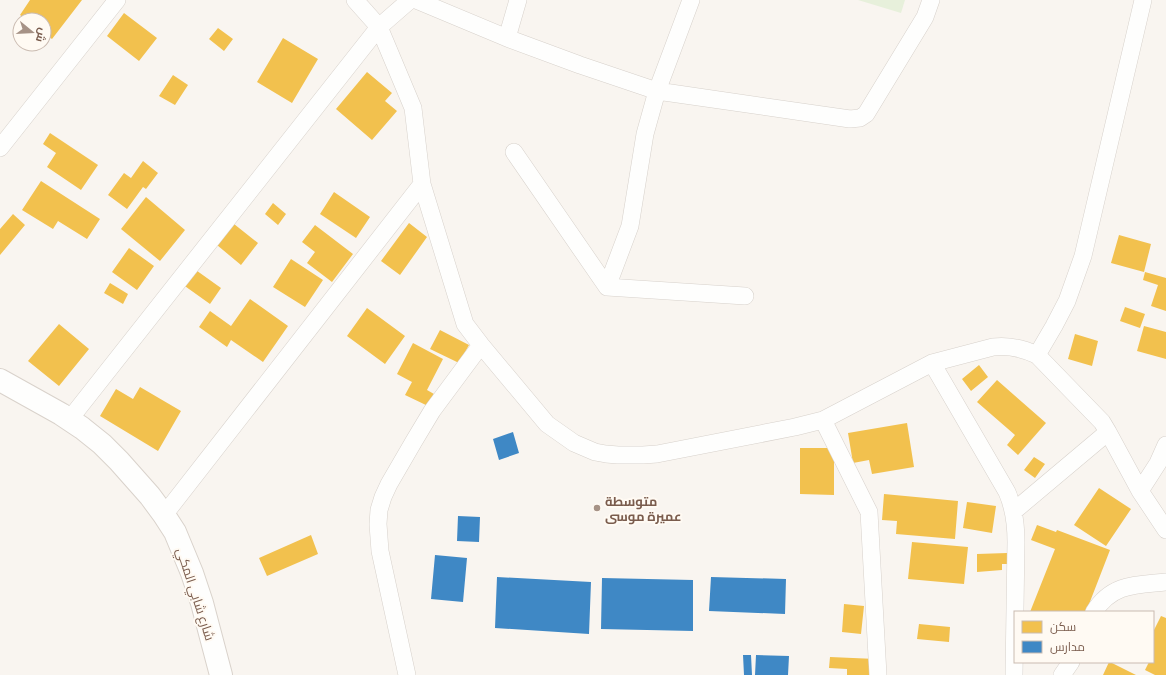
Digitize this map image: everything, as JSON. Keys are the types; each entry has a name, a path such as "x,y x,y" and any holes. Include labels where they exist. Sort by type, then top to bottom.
{"main road":[{"name":"شارع شابي المكي","path":"0,380 61,414 102,444 119,460 150,496 175,532 192,573 207,623 220,675"}],"street":[{"path":"0,148 117,0"},
{"path":"356,0 379,27 413,108 422,184 465,324 481,346 547,424 574,443 595,452 618,455 657,454 795,427 823,420 932,363 993,347 1003,345 1014,346 1026,349 1037,355 1096,415 1108,432 1140,491 1166,530"},
{"path":"69,420 379,27 410,0"},
{"path":"416,0 507,38 580,65 658,91 850,119 860,118 866,114 925,17 931,0"},
{"path":"607,287 630,226 646,134 658,91 691,0"},
{"path":"1037,355 1067,301 1083,256 1143,0"},
{"path":"507,38 521,2"},
{"path":"514,152 607,287"},
{"path":"164,515 422,184"},
{"path":"607,287 745,296"},
{"path":"407,675 380,551 378,524 380,510 383,497 389,484 432,411 481,346"},
{"path":"932,363 1007,492 1014,511 1016,526 1015,611"},
{"path":"823,420 869,512 878,675"},
{"path":"1014,511 1108,432"},
{"path":"1140,491 1158,463 1166,445"},
{"path":"1095,611 1103,600 1125,587 1137,584 1166,582"},
{"path":"1014,663 1014,675"},
{"path":"1062,675 1070,663"}],"green space":[{"path":"858,0 905,0 901,13"}],"building: سكن":[{"path":"30,0 82,0 52,39 52,12 22,12"},
{"path":"124,13 157,38 139,61 107,36"},
{"path":"218,28 233,39 224,51 209,39"},
{"path":"283,38 318,59 292,103 257,82"},
{"path":"367,72 392,93 385,101 397,111 372,140 336,109"},
{"path":"173,75 188,85 175,105 159,96"},
{"path":"50,133 98,165 81,190 47,167 56,153 43,144"},
{"path":"143,161 158,173 146,189 143,187 127,209 108,195 124,173 131,178"},
{"path":"41,181 100,219 87,239 58,221 53,229 22,210"},
{"path":"334,192 370,217 356,238 320,214"},
{"path":"146,197 185,230 160,261 121,229"},
{"path":"273,203 286,214 278,225 265,214"},
{"path":"13,214 25,225 0,255 0,229"},
{"path":"409,223 427,237 400,275 381,261"},
{"path":"234,224 258,243 241,265 217,245"},
{"path":"315,225 353,254 332,282 307,263 315,252 302,242"},
{"path":"1119,235 1151,244 1144,272 1111,263"},
{"path":"129,248 154,266 137,290 112,272"},
{"path":"291,259 323,280 305,307 273,287"},
{"path":"193,268 221,288 210,304 182,284"},
{"path":"1145,272 1166,278 1166,311 1151,306 1158,285 1143,280"},
{"path":"110,283 128,294 123,304 104,293"},
{"path":"250,299 288,326 263,362 231,340 227,347 199,327 210,311 231,326"},
{"path":"1125,307 1145,314 1140,328 1120,321"},
{"path":"367,308 405,336 385,364 347,336"},
{"path":"59,324 89,349 59,386 28,361"},
{"path":"1144,326 1166,332 1166,359 1137,351"},
{"path":"440,330 469,345 459,363 430,349"},
{"path":"1075,334 1098,341 1092,366 1068,359"},
{"path":"413,343 443,359 427,390 434,394 428,406 405,395 412,382 397,374"},
{"path":"979,365 988,377 971,391 962,379"},
{"path":"997,380 1046,423 1018,455 1007,445 1015,435 977,402"},
{"path":"140,387 181,411 158,451 100,416 116,389 133,399"},
{"path":"907,423 914,467 872,474 869,460 853,463 848,433"},
{"path":"800,448 834,448 834,495 800,494"},
{"path":"1034,457 1045,464 1035,478 1024,470"},
{"path":"1099,488 1131,509 1106,546 1074,525"},
{"path":"884,494 958,501 955,539 896,534 897,521 882,520"},
{"path":"967,502 996,506 992,533 963,528"},
{"path":"1037,525 1056,532 1057,530 1110,550 1086,611 1030,611 1055,549 1031,540"},
{"path":"311,535 318,554 267,576 259,558"},
{"path":"912,542 968,547 964,584 908,579"},
{"path":"1007,553 1007,564 1002,564 1002,570 977,572 977,554"},
{"path":"844,604 864,606 861,634 842,632"},
{"path":"1161,616 1166,618 1166,675 1155,675 1145,670 1148,663 1154,663 1154,630"},
{"path":"919,624 950,627 949,642 917,639"},
{"path":"830,657 876,659 875,675 847,675 847,669 829,668"},
{"path":"1109,663 1112,663 1136,675 1103,675"}],"building: مدارس":[{"path":"513,432 519,453 499,460 493,439"},
{"path":"458,516 480,517 479,542 457,541"},
{"path":"435,555 467,558 463,602 431,599"},
{"path":"497,577 591,582 589,634 495,628"},
{"path":"711,577 786,579 785,614 709,611"},
{"path":"602,578 693,580 693,631 601,629"},
{"path":"743,655 751,655 752,675 744,675"},
{"path":"756,655 789,656 788,675 755,675"}],"place":[{"name":"متوسطة عميرة موسى","path":"597,508"}]}
